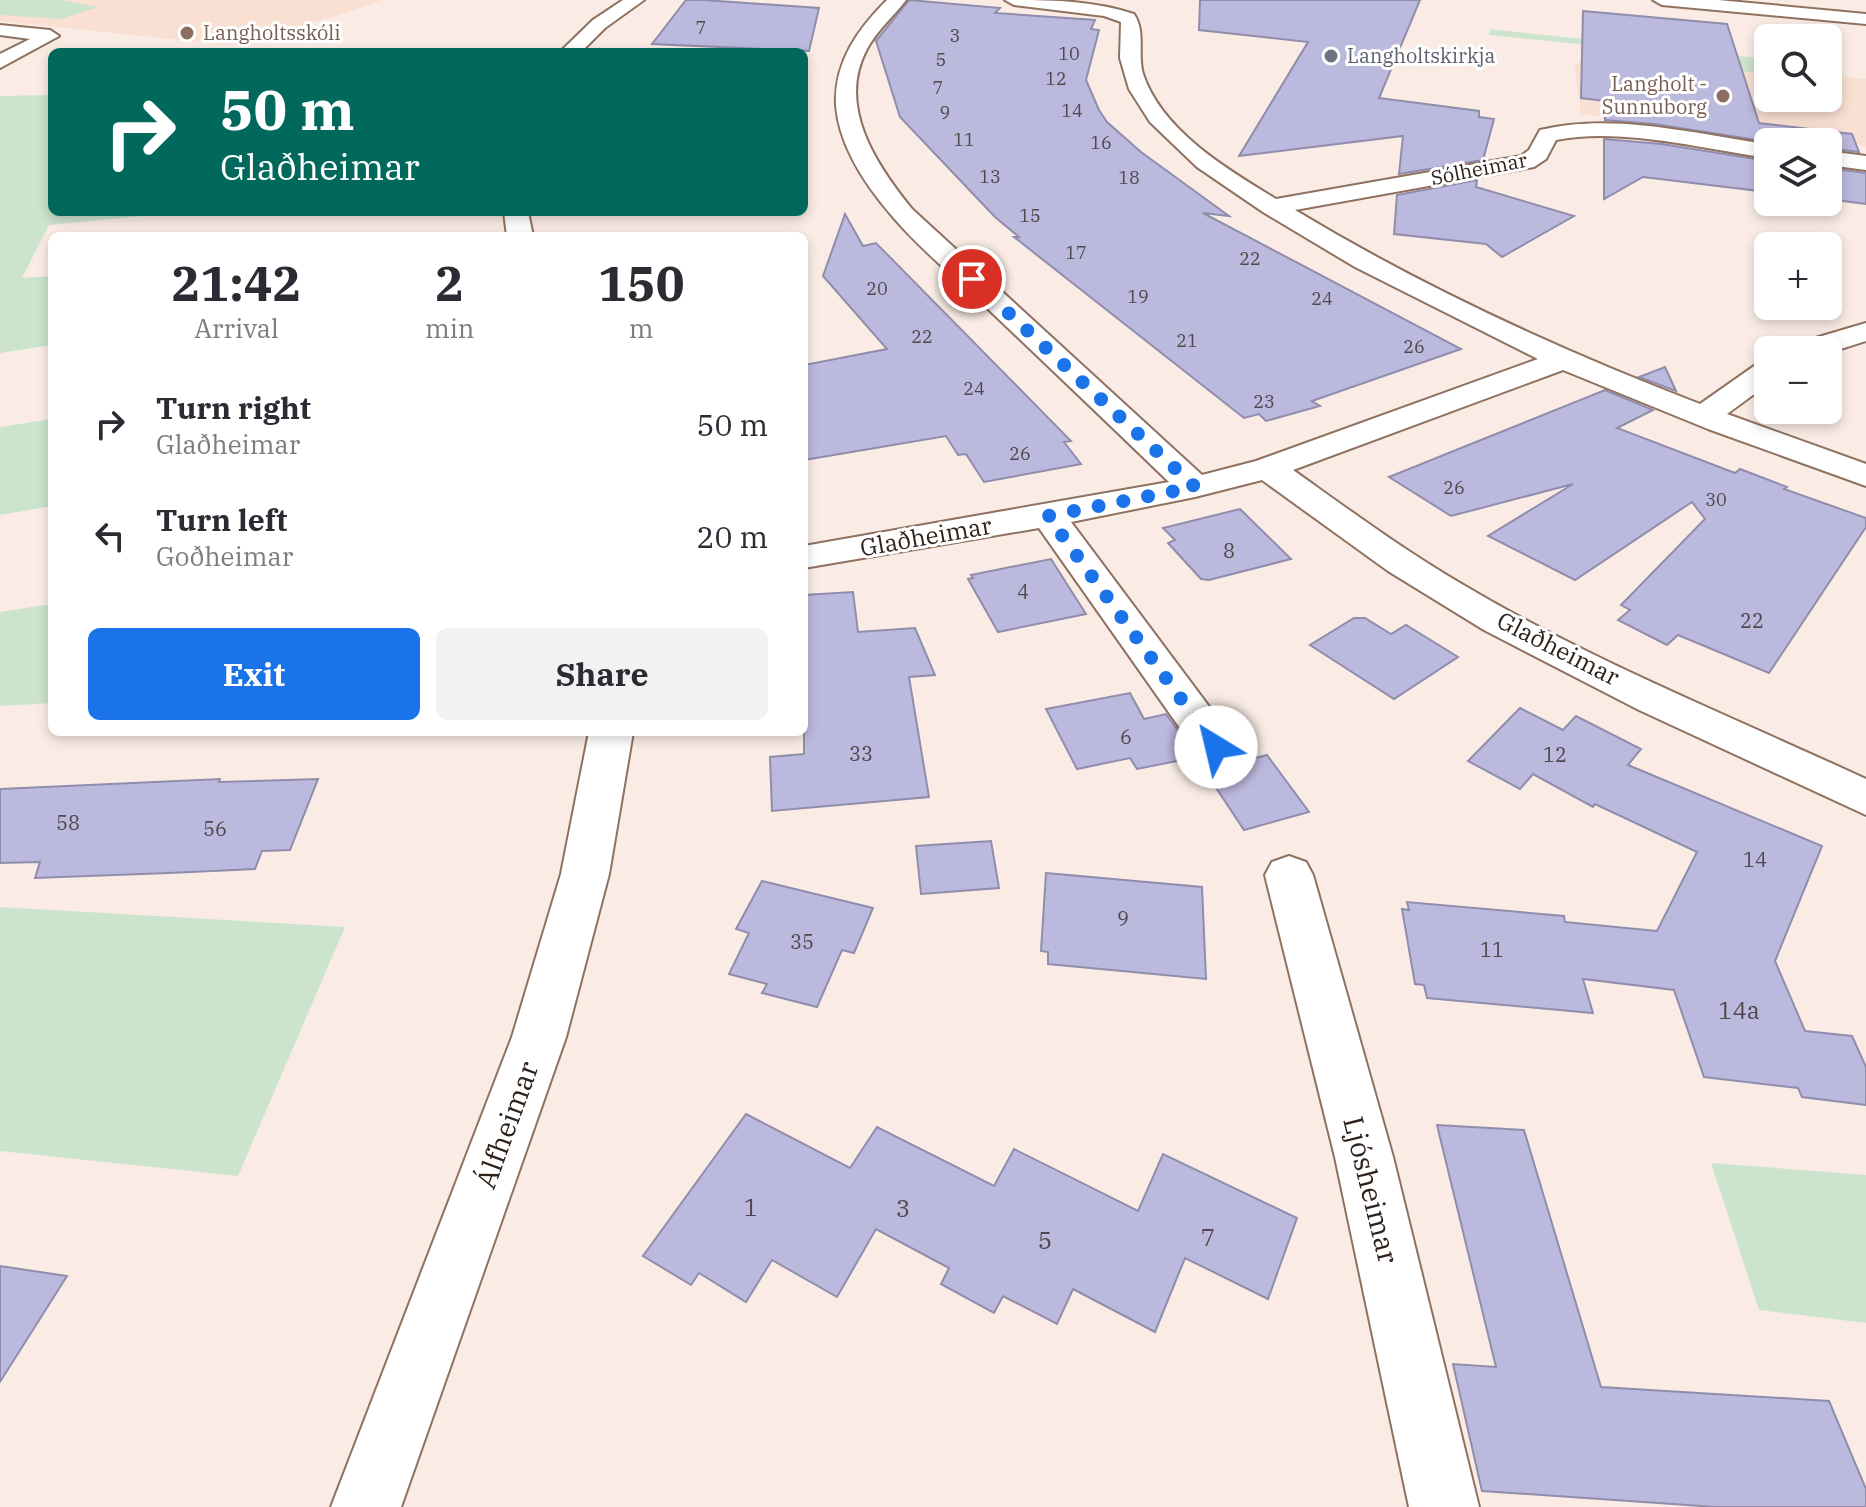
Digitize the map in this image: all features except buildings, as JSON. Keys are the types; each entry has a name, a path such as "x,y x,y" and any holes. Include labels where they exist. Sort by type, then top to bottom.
{"street":[{"path":"897,0 876,20 862,40 851,61 846,86 855,144 874,180 903,214 1195,487"},
{"path":"1014,0 1107,11 1128,18 1134,28 1130,41 1132,71 1156,115 1190,149 1272,207 1413,287 1565,359 1703,416 1866,476"},
{"path":"1662,0 1866,19"},
{"path":"575,48 629,2"},
{"path":"0,30 50,36 0,62"},
{"name":"Sólheimar","path":"1272,207 1526,162 1535,159 1541,152 1548,135 1568,130 1615,132 1754,149"},
{"path":"1842,160 1866,163"},
{"path":"1842,339 1866,332"},
{"name":"Glaðheimar","path":"808,556 1048,516 1195,487 1268,468 1565,359"},
{"path":"1703,416 1754,380"},
{"name":"Glaðheimar","path":"1268,468 1363,537 1449,592 1570,657 1866,798"},
{"path":"1048,516 1216,747"},
{"name":"Álfheimar","path":"366,1507 539,1037 585,874 610,736"},
{"name":"Ljósheimar","path":"1289,875 1364,1157 1444,1507"}],"shaded area":[{"name":"Langholtsskóli","path":"0,0 382,0 330,18 227,45 0,21"},
{"path":"1597,55 1754,72 1754,112 1842,112 1842,76 1866,79 1866,146 1842,143 1842,128 1754,128 1754,133 1581,114 1574,65"}],"green space":[{"path":"3,0 61,0 98,7 61,19 0,15 0,1"},
{"path":"1490,29 1754,57 1754,72 1597,55 1597,46 1489,35"},
{"path":"48,95 48,216 141,216 49,225 22,278 48,276 48,346 0,353 0,96"},
{"path":"48,420 48,507 0,515 0,427"},
{"path":"48,605 48,703 0,706 0,612"},
{"path":"0,907 345,927 238,1176 0,1151"},
{"path":"1711,1163 1866,1175 1866,1323 1759,1310"}],"place":[{"name":"Langholtsskóli","path":"187,33"},
{"name":"Langholtskirkja","path":"1331,56"},
{"name":"Langholt - Sunnuborg","path":"1723,96"}],"route":[{"path":"972,279 1195,487 1048,516 1216,747"}]}
